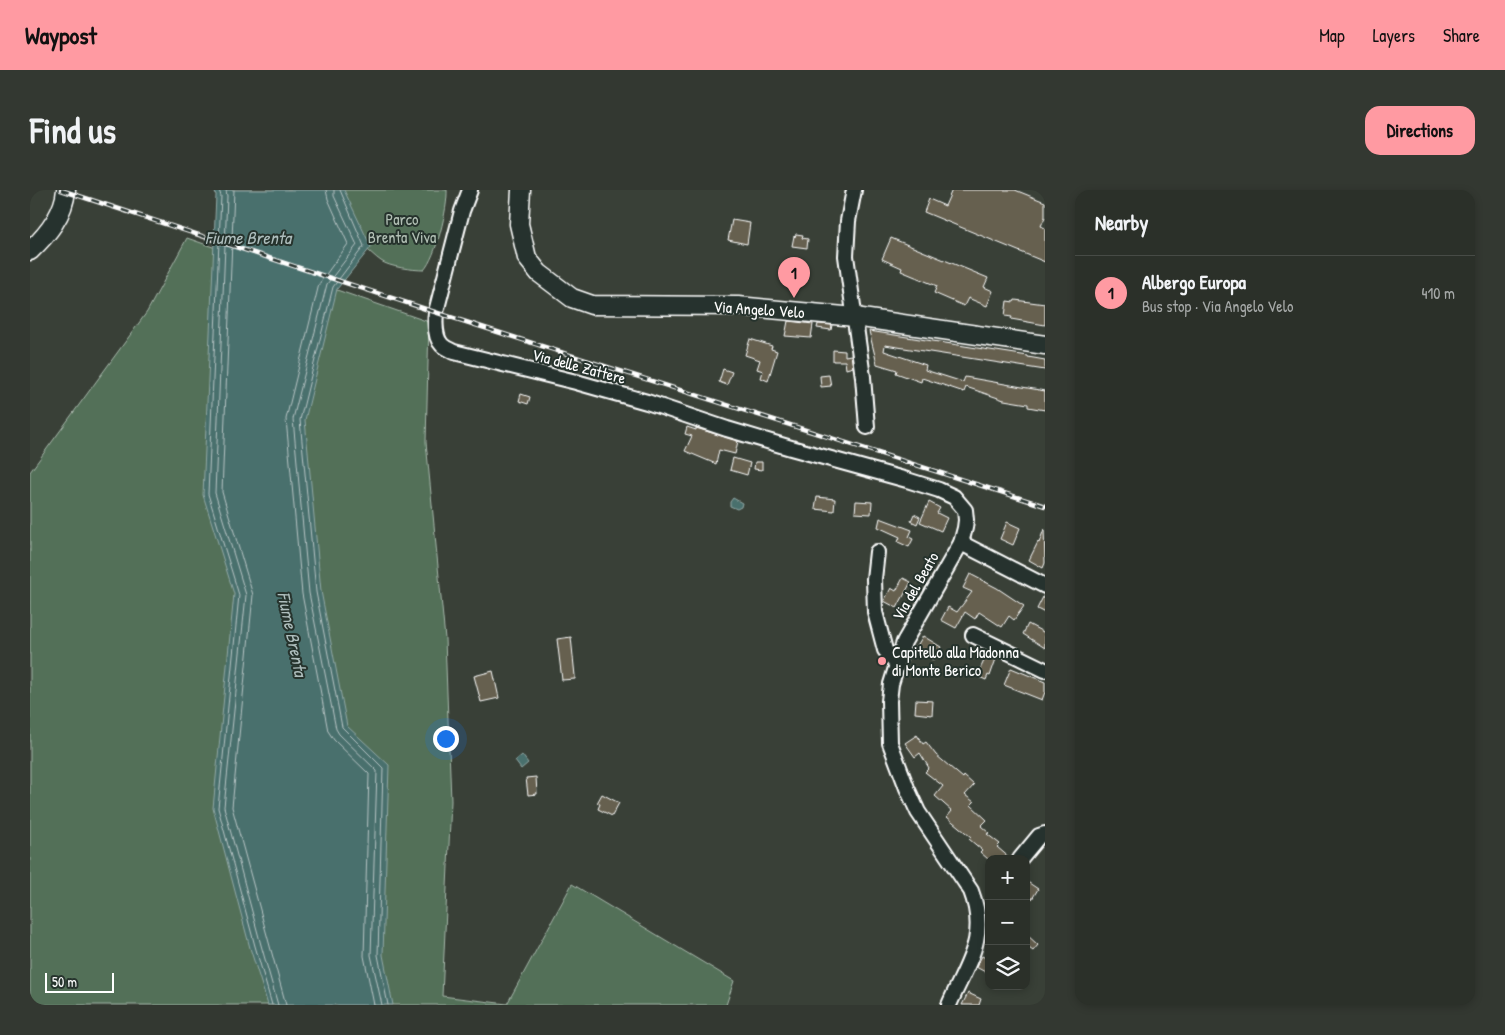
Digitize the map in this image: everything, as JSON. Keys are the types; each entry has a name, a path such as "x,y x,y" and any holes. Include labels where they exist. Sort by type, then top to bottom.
{"main road":[{"path":"30,251 42,240 58,216 65,200 66,190"},
{"name":"Via Angelo Velo","path":"520,190 519,224 527,258 539,274 572,298 592,306 738,306 855,317 1045,345"}],"street":[{"name":"Via delle Zattere","path":"470,190 462,210 436,312 437,336 442,345 454,352 603,390 791,448 862,466"},
{"path":"854,190 848,222 846,256 867,427"},
{"name":"Via del Beato","path":"862,466 939,490 954,497 965,510 966,520 961,543 904,642 889,701 890,743 907,788 918,812 971,891 976,904 979,922 974,951 949,1005"},
{"path":"961,543 1045,586"},
{"path":"877,552 874,579 875,612 885,650 897,665"},
{"path":"973,635 1045,670"},
{"path":"1023,855 1039,836 1045,834"},
{"path":"976,904 985,900"}],"green space":[{"name":"Parco Brenta Viva","path":"218,190 447,190 447,198 437,244 424,270 390,265 365,248"},
{"path":"187,238 429,322 426,442 445,639 451,801 442,996 507,1004 572,884 734,981 726,1005 30,1005 30,472 147,312"}],"water":[{"name":"Fiume Brenta","path":"214,190 344,190 371,247 337,289 305,420 321,591 347,726 389,765 383,955 393,1005 268,1005 250,948 213,808 234,594 203,495 216,195"},
{"path":"733,498 742,503 741,507 737,509 730,506"},
{"path":"522,755 528,763 521,769 515,761"}],"building":[{"path":"952,190 1015,190 1045,202 1045,217 1041,226 1045,228 1045,262 924,212 929,199 945,206"},
{"path":"732,220 750,223 747,244 728,240"},
{"path":"796,234 803,235 802,238 808,239 807,248 792,246"},
{"path":"891,238 988,278 984,287 993,291 987,306 968,298 964,306 934,293 937,286 901,271 902,268 882,259"},
{"path":"1015,300 1045,304 1045,325 1011,319 1012,317 1005,316 1007,301 1014,302"},
{"path":"788,321 813,324 811,338 785,336"},
{"path":"818,324 832,325 831,330 817,328"},
{"path":"869,331 1045,360 1045,370 885,345 884,351 926,365 925,370 963,382 965,377 1045,391 1045,410 1028,407 1028,404 1004,400 966,387 964,392 922,378 921,382 896,373 897,370 877,364"},
{"path":"750,339 772,346 771,349 777,351 768,381 761,378 763,371 757,369 760,360 745,355"},
{"path":"833,350 845,351 845,356 851,355 853,367 846,369 845,361 833,361"},
{"path":"723,369 732,372 727,385 719,382"},
{"path":"829,375 831,386 821,387 820,376"},
{"path":"521,394 530,397 528,404 519,401"},
{"path":"687,427 738,441 735,454 719,450 716,464 685,451 692,436 685,434"},
{"path":"733,458 750,463 747,475 730,470"},
{"path":"755,462 762,462 762,470 754,469"},
{"path":"817,497 835,499 834,511 815,509"},
{"path":"856,501 872,502 871,514 855,513"},
{"path":"929,502 940,508 937,513 947,518 941,531 920,522"},
{"path":"914,514 920,517 917,524 911,521"},
{"path":"880,518 912,530 909,537 913,539 909,547 898,542 900,537 878,527"},
{"path":"1007,522 1020,528 1013,545 1000,539"},
{"path":"1044,529 1045,563 1043,568 1029,560 1039,543"},
{"path":"970,574 997,588 1024,606 1014,620 1009,616 1002,627 979,612 975,619 965,612 956,628 941,620 948,607 957,612 972,592 963,588"},
{"path":"903,578 911,582 897,608 884,601 891,588 896,591"},
{"path":"1045,595 1045,613 1037,609"},
{"path":"1028,624 1045,633 1045,648 1023,634"},
{"path":"923,636 941,647 933,660 915,649"},
{"path":"571,637 575,679 562,680 557,639"},
{"path":"988,652 997,656 990,676 988,675 986,680 977,676"},
{"path":"1011,668 1045,682 1045,692 1042,700 1004,685"},
{"path":"493,671 499,698 481,702 474,676"},
{"path":"916,700 933,701 932,715 915,713"},
{"path":"917,735 923,744 926,742 936,755 974,785 965,795 974,802 971,805 987,820 981,826 989,833 987,834 1000,844 997,847 1006,855 985,856 980,852 982,850 969,839 971,837 947,817 952,811 935,796 943,786 925,772 929,768 920,753 915,757 905,743"},
{"path":"536,777 537,794 528,795 526,778"},
{"path":"602,794 619,803 612,816 598,809 600,804 597,803"},
{"path":"1030,884 1038,889 1032,899 1030,898"},
{"path":"1030,938 1038,945 1033,951 1030,949"},
{"path":"982,956 985,958 985,972 976,967"},
{"path":"968,993 981,999 979,1005 962,1005"}],"railway":[{"path":"61,190 444,315 1045,506"}],"place":[{"name":"Albergo Europa","path":"794,298"},
{"name":"Capitello alla Madonna di Monte Berico","path":"882,661"}]}
